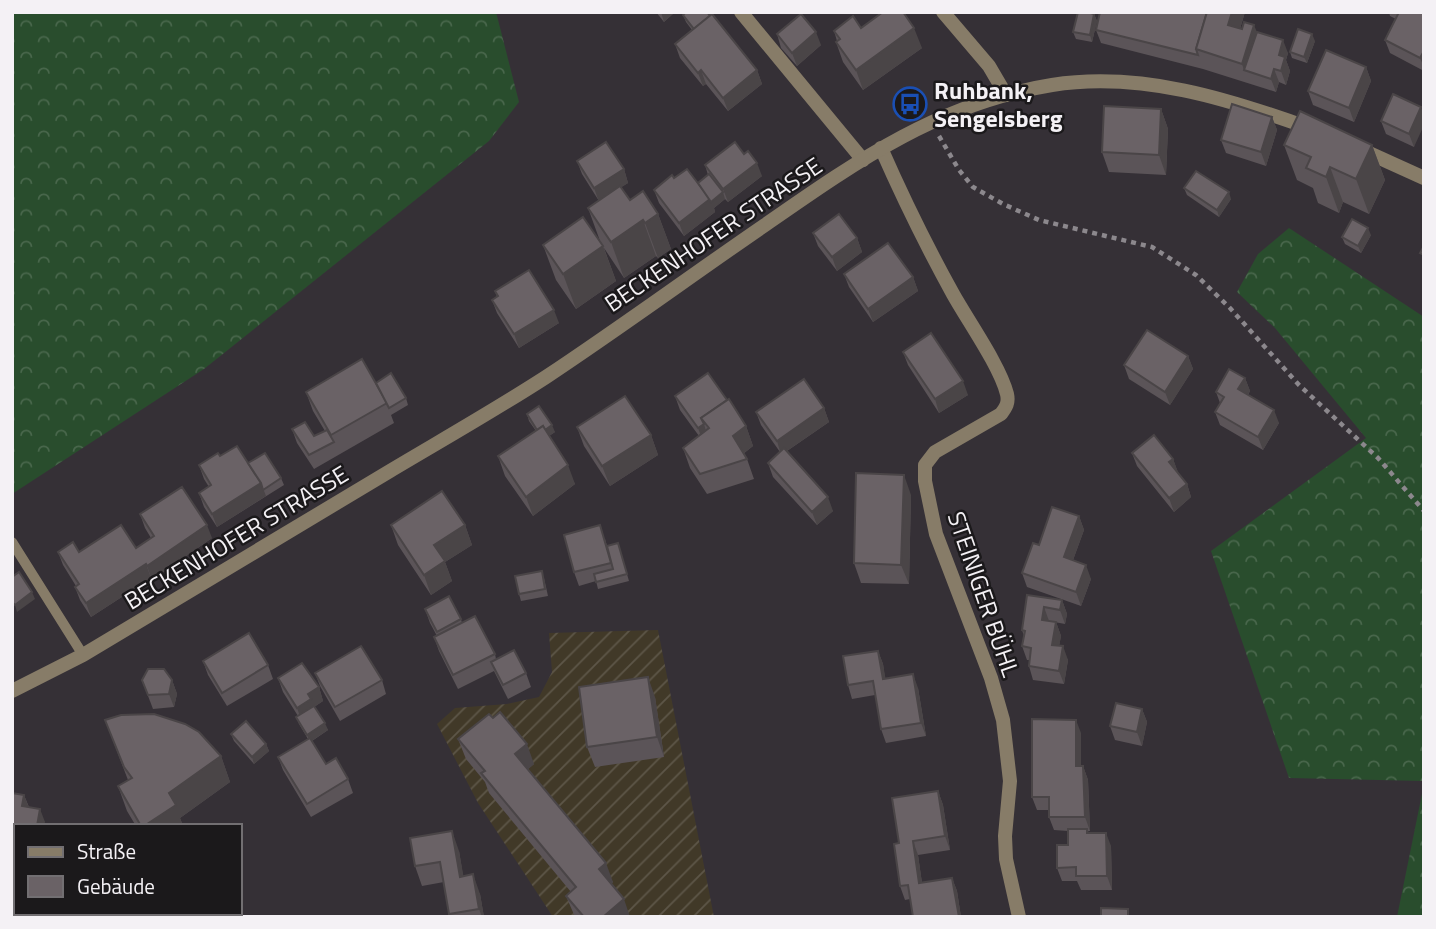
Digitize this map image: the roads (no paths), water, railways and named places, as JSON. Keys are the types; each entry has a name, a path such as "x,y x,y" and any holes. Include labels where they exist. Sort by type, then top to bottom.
{"street":[{"path":"741,12 863,160"},
{"path":"943,12 989,66 1006,96"},
{"name":"BECKENHOFER STRASSE","path":"12,691 83,655 544,378 822,185 930,121 1049,85 1112,80 1208,95 1265,112 1323,134"},
{"path":"1345,143 1424,178"},
{"name":"STEINIGER BÜHL","path":"881,148 945,279 998,373 1008,400 1001,414 961,435 928,458 925,481 936,534 991,678 1003,720 1010,781 1005,836 1006,859 1019,917"}],"lane":[{"path":"12,542 83,655"}],"place":[{"name":"Ruhbank, Sengelsberg","path":"910,104"}]}
